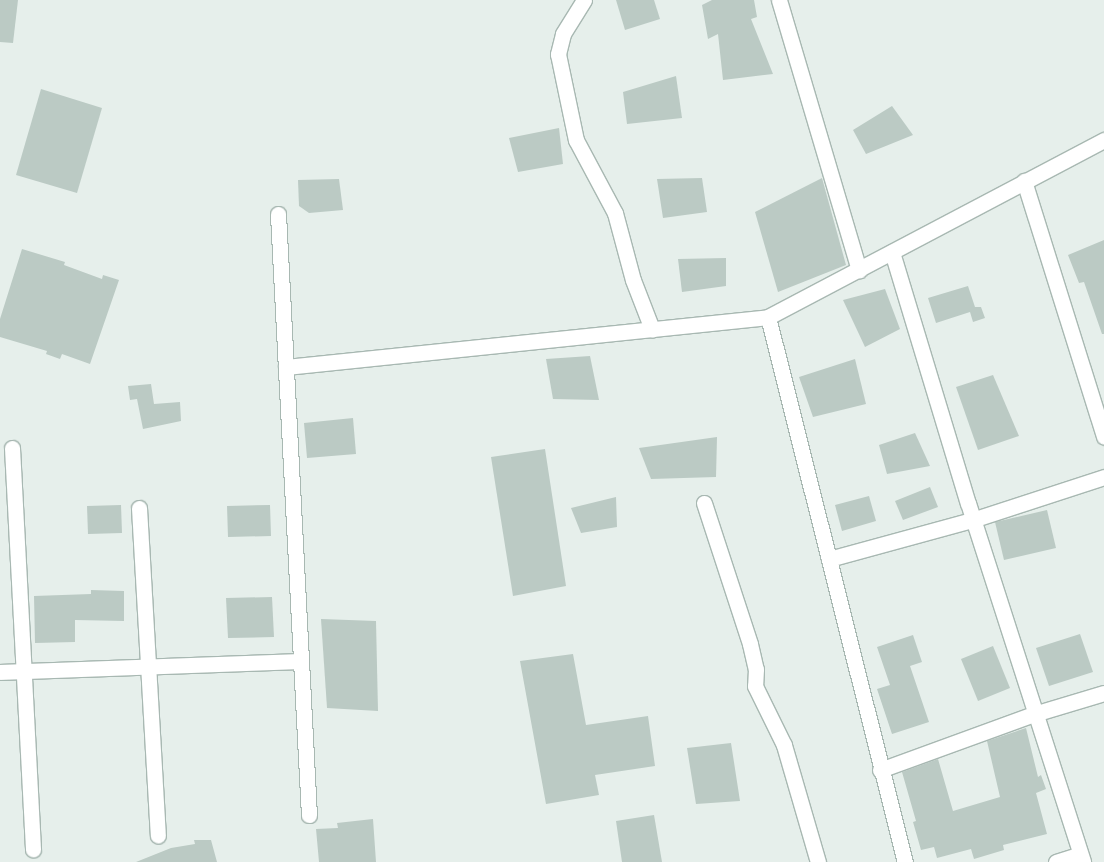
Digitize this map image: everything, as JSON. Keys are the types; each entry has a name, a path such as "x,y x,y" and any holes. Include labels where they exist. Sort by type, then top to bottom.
{"street":[{"path":"584,0 563,34 558,54 579,147 615,213 633,280 652,329"},
{"path":"779,0 858,270"},
{"path":"286,367 768,317 1104,140"},
{"path":"1024,182 1104,437"},
{"path":"278,214 309,815"},
{"path":"892,252 1034,714 1082,858 1056,862"},
{"path":"768,317 880,770 905,862"},
{"path":"12,448 22,672 33,849"},
{"path":"829,559 975,519 1104,477"},
{"path":"704,504 750,644 756,669 755,686 784,745 818,862"},
{"path":"140,508 158,835"},
{"path":"0,672 300,661"},
{"path":"880,770 1034,714 1104,693"}],"building":[{"path":"0,0 18,0 13,43 0,42"},
{"path":"616,0 654,0 660,19 625,30"},
{"path":"712,0 754,0 757,17 751,19 773,74 723,80 718,34 708,39 702,5"},
{"path":"676,76 682,118 627,124 623,92"},
{"path":"41,89 102,108 77,193 16,175"},
{"path":"892,106 913,135 866,154 853,130"},
{"path":"559,128 563,164 518,172 509,138"},
{"path":"702,178 707,212 663,218 657,179"},
{"path":"822,178 846,265 778,292 755,212"},
{"path":"339,179 343,210 309,213 299,206 298,180"},
{"path":"1104,240 1104,334 1102,334 1084,282 1079,283 1068,255"},
{"path":"22,249 65,262 64,265 102,279 103,275 119,280 90,364 62,354 60,359 46,354 47,351 0,337 0,319"},
{"path":"726,258 726,286 682,292 678,259"},
{"path":"968,286 975,307 981,307 985,318 973,322 970,312 936,323 928,298"},
{"path":"885,289 900,329 865,347 843,300"},
{"path":"590,356 599,400 553,399 546,359"},
{"path":"855,359 866,404 813,417 799,377"},
{"path":"993,375 1019,436 978,450 956,387"},
{"path":"151,384 154,404 180,402 181,421 143,429 137,399 130,400 128,386"},
{"path":"353,418 356,454 307,458 304,423"},
{"path":"915,433 930,466 887,474 879,445"},
{"path":"717,437 716,477 651,479 639,448"},
{"path":"545,449 566,586 513,596 491,457"},
{"path":"930,487 938,507 903,520 895,501"},
{"path":"869,496 876,521 842,531 835,505"},
{"path":"616,497 617,527 581,533 571,508"},
{"path":"121,505 122,533 88,534 87,506"},
{"path":"270,505 271,536 228,537 227,506"},
{"path":"1047,510 1056,548 1004,560 995,522"},
{"path":"91,590 124,591 124,621 75,620 75,642 35,643 34,596 91,594"},
{"path":"272,597 274,637 228,638 226,598"},
{"path":"321,619 376,621 378,711 327,708"},
{"path":"1080,634 1093,672 1049,686 1036,648"},
{"path":"913,635 922,662 910,666 929,722 892,734 877,689 890,685 877,647"},
{"path":"993,646 1010,688 978,701 961,659"},
{"path":"573,654 586,725 648,716 655,766 595,775 599,795 546,804 520,661"},
{"path":"1026,728 1038,777 1041,775 1046,789 1036,793 1047,834 1003,845 1004,850 974,859 971,849 937,858 934,847 921,850 913,822 916,821 902,772 938,759 953,811 1000,797 987,741"},
{"path":"731,743 740,801 696,804 687,748"},
{"path":"654,815 662,862 622,862 616,821"},
{"path":"373,819 376,862 319,862 316,829 338,828 337,823"},
{"path":"194,840 211,840 217,862 136,862 171,848 195,844"}]}
